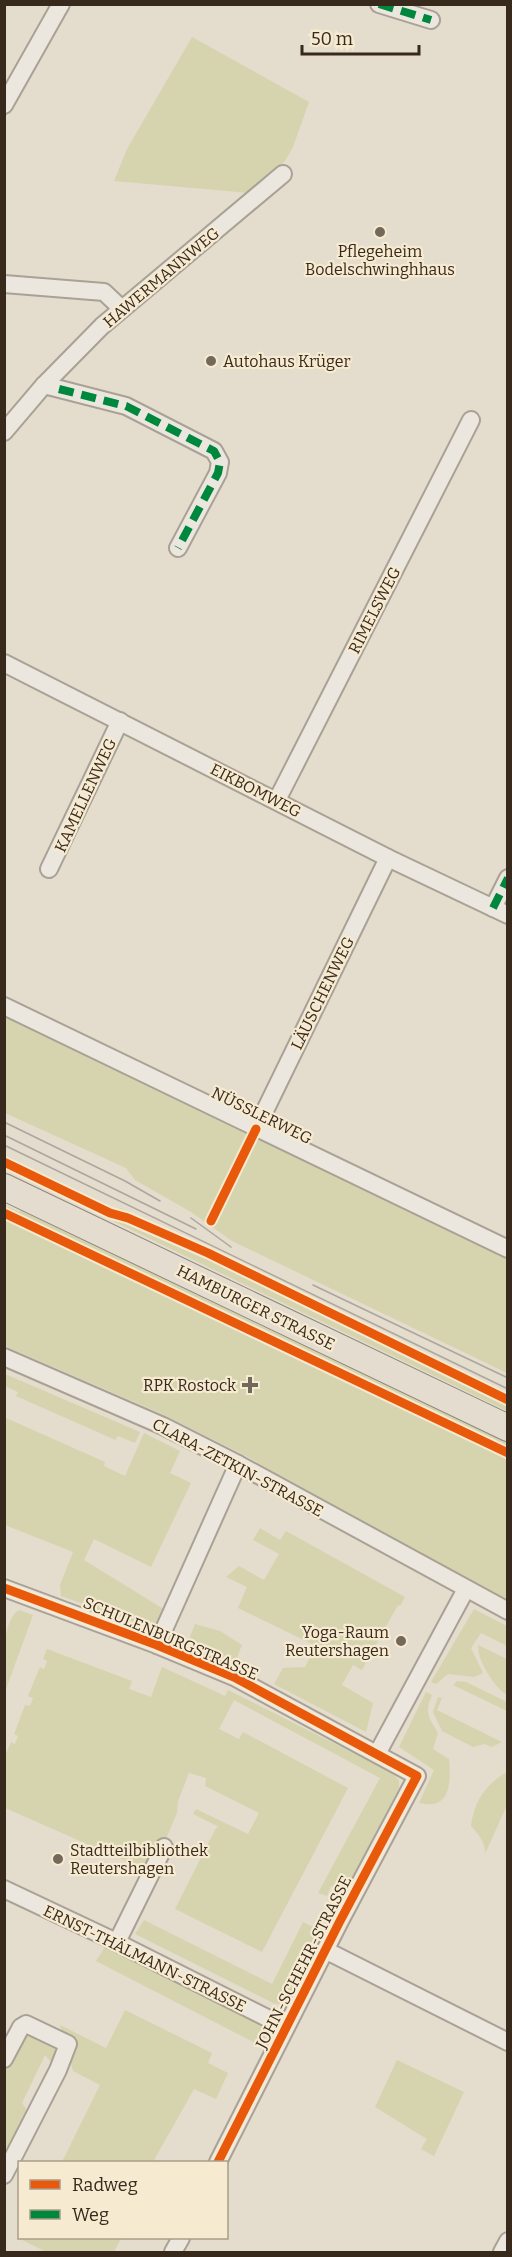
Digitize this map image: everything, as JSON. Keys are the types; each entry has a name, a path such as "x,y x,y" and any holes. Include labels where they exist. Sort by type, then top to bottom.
{"main road":[{"name":"HAMBURGER STRASSE","path":"4,1187 507,1428"}],"street":[{"path":"4,105 61,4"},
{"path":"380,4 431,20"},
{"name":"HAWERMANNWEG","path":"4,432 44,385 122,309 283,174"},
{"path":"4,284 104,292 122,309"},
{"path":"44,385 126,406 214,451 220,462 218,473 178,548"},
{"name":"RIMELSWEG","path":"277,800 471,420"},
{"name":"EIKBOMWEG","path":"4,663 388,858 500,912"},
{"name":"KAMELLENWEG","path":"49,869 120,722"},
{"name":"LÄUSCHENWEG","path":"256,1129 388,858"},
{"path":"500,912 507,878"},
{"name":"NÜSSLERWEG","path":"4,1006 507,1249"},
{"name":"CLARA-ZETKIN-STRASSE","path":"4,1357 163,1426 238,1464 507,1611"},
{"path":"156,1645 238,1464"},
{"name":"SCHULENBURGSTRASSE","path":"5,1588 234,1677 417,1776"},
{"path":"377,1754 466,1589"},
{"name":"JOHN-SCHEHR-STRASSE","path":"219,2161 285,2027 417,1776"},
{"path":"117,1942 164,1847"},
{"name":"ERNST-THÄLMANN-STRASSE","path":"4,1889 117,1942 285,2027"},
{"path":"325,1950 507,2042"},
{"path":"4,2059 21,2027 26,2024 68,2044 58,2070 10,2150 4,2175"},
{"path":"173,2253 180,2239"},
{"path":"502,2253 507,2241"}],"shaded area":[{"path":"192,37 309,102 293,147 285,161 249,193 114,181 127,149"},
{"path":"4,1006 507,1249 507,1373 232,1241 191,1212 135,1180 126,1168 5,1113"},
{"path":"4,1205 19,1212 21,1209 507,1441 507,1449 5,1208"},
{"path":"120,1208 507,1394 507,1398 132,1216 117,1213"},
{"path":"4,1218 507,1457 507,1601 354,1519 248,1457 160,1413 5,1346"},
{"path":"115,1218 126,1220 180,1244 507,1401 507,1411 113,1221"},
{"path":"4,1374 140,1432 135,1443 118,1436 115,1440 16,1396 18,1392 5,1386"},
{"path":"6,1418 105,1462 104,1466 125,1476 144,1433 180,1451 170,1473 191,1483 151,1567 94,1539 84,1560 170,1613 162,1632 61,1596 60,1585 73,1552 5,1525"},
{"path":"260,1528 280,1540 286,1531 405,1597 400,1606 398,1605 362,1670 353,1665 342,1685 373,1703 366,1732 274,1684 283,1668 305,1667 316,1646 238,1608 247,1587 226,1577 239,1566 264,1580 279,1554 253,1540"},
{"path":"474,1609 507,1626 507,1646 481,1633 471,1648 483,1673 474,1677 448,1674 436,1684 431,1682"},
{"path":"19,1610 33,1615 5,1692 6,1636 13,1616"},
{"path":"195,1624 220,1631 242,1645 235,1662 188,1642"},
{"path":"478,1645 507,1659 507,1695 487,1673 480,1658"},
{"path":"47,1649 132,1681 129,1689 151,1697 162,1667 225,1696 228,1690 393,1773 399,1781 399,1788 345,1892 331,1886 327,1896 318,1893 380,1778 234,1700 219,1729 239,1739 243,1732 348,1788 262,1952 175,1909 216,1828 219,1827 193,1814 196,1809 248,1834 259,1813 205,1786 206,1778 189,1773 178,1801 177,1813 149,1878 137,1866 104,1851 105,1848 97,1845 96,1848 5,1808 4,1758 11,1742 15,1744 18,1736 14,1734 25,1705 30,1706 33,1698 28,1696 40,1667 44,1669 47,1661 43,1659"},
{"path":"457,1681 466,1682 507,1702 507,1711 453,1685"},
{"path":"426,1692 432,1695 428,1711 438,1733 433,1749 449,1759 450,1768 447,1793 437,1803 430,1804 419,1803 434,1770 399,1747"},
{"path":"438,1697 442,1698 437,1710 502,1742 492,1747 484,1744 473,1747 442,1731 433,1712"},
{"path":"507,1772 507,1805 485,1854 483,1842 471,1826 475,1809 487,1788"},
{"path":"144,1920 272,1984 303,1922 324,1933 291,1993 280,2004 273,2003 135,1934"},
{"path":"110,1939 273,2022 261,2046 96,1961"},
{"path":"125,2010 212,2053 208,2063 228,2073 216,2099 194,2089 154,2161 62,2161 100,2085 73,2071 67,2050 58,2070 45,2055 22,2103 32,2118 15,2153 5,2147 4,2061 21,2027 64,2041 60,2025 106,2048"},
{"path":"397,2060 464,2092 434,2156 421,2149 427,2139 375,2107"},
{"path":"20,2239 120,2239 114,2252 46,2252"}],"tram line":[{"path":"4,1122 125,1181 160,1201"},
{"path":"4,1135 196,1229"},
{"path":"4,1145 508,1389"},
{"path":"191,1218 231,1247"},
{"path":"313,1285 508,1378"}],"marked path":[{"path":"379,4 431,20"},
{"path":"59,389 126,406 214,451 220,462 218,473 178,548"},
{"path":"493,908 508,878"}],"cycle path":[{"path":"211,1221 256,1129"},
{"path":"4,1162 110,1213 128,1218 208,1253 508,1400"},
{"path":"4,1213 508,1453"},
{"path":"4,1588 157,1645 234,1677 417,1776 340,1921 219,2161"}],"place":[{"name":"Pflegeheim Bodelschwinghhaus","path":"380,232"},
{"name":"Autohaus Krüger","path":"211,361"},
{"name":"RPK Rostock","path":"250,1385"},
{"name":"Yoga-Raum Reutershagen","path":"401,1641"},
{"name":"Stadtteilbibliothek Reutershagen","path":"58,1859"}]}
